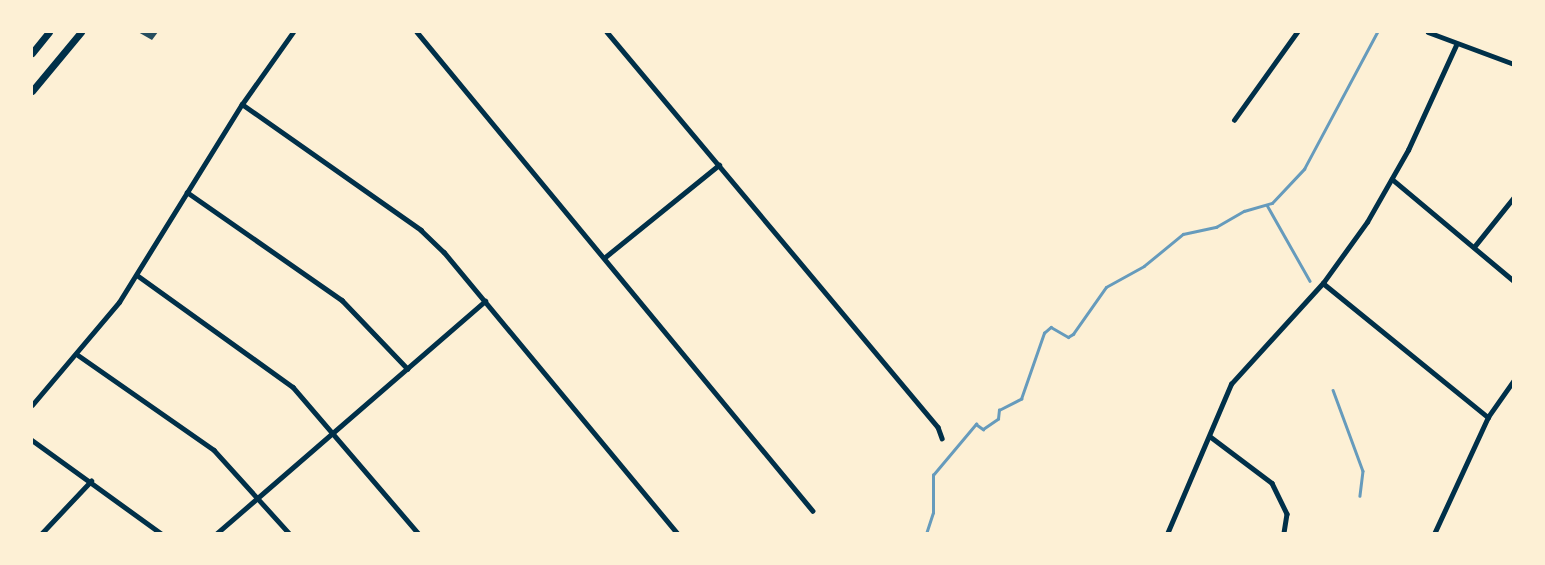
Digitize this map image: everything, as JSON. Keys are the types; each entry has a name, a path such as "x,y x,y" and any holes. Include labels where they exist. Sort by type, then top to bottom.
{"main road":[{"path":"32,53 49,32"},
{"path":"32,91 80,32"}],"street":[{"path":"32,405 78,355 137,275 242,104 293,32"},
{"path":"417,32 813,511"},
{"path":"607,32 938,427 942,438"},
{"path":"1234,120 1297,32"},
{"path":"1428,32 1514,64"},
{"path":"1167,534 1211,437 1225,397 1241,370 1323,283 1392,179 1457,45"},
{"path":"242,104 421,230 485,301 678,534"},
{"path":"604,258 719,165"},
{"path":"1392,179 1514,281"},
{"path":"187,192 334,294 408,369"},
{"path":"1474,247 1514,197"},
{"path":"137,275 282,377 334,433 419,534"},
{"path":"1323,283 1488,417"},
{"path":"216,534 485,301"},
{"path":"78,355 214,450 260,497 290,534"},
{"path":"1434,534 1488,417 1514,380"},
{"path":"1211,437 1272,483 1287,514 1284,534"},
{"path":"32,440 162,534"},
{"path":"41,534 90,481"}],"building":[{"path":"138,32 158,32 152,40"}],"waterway":[{"path":"926,534 933,513 933,475 976,424 983,429 998,419 999,410 1021,399 1044,333 1051,327 1068,337 1073,334 1106,287 1144,266 1183,234 1216,227 1244,211 1272,203 1304,169 1377,32"},
{"path":"1267,205 1310,281"},
{"path":"1333,390 1363,471 1360,496"}]}
